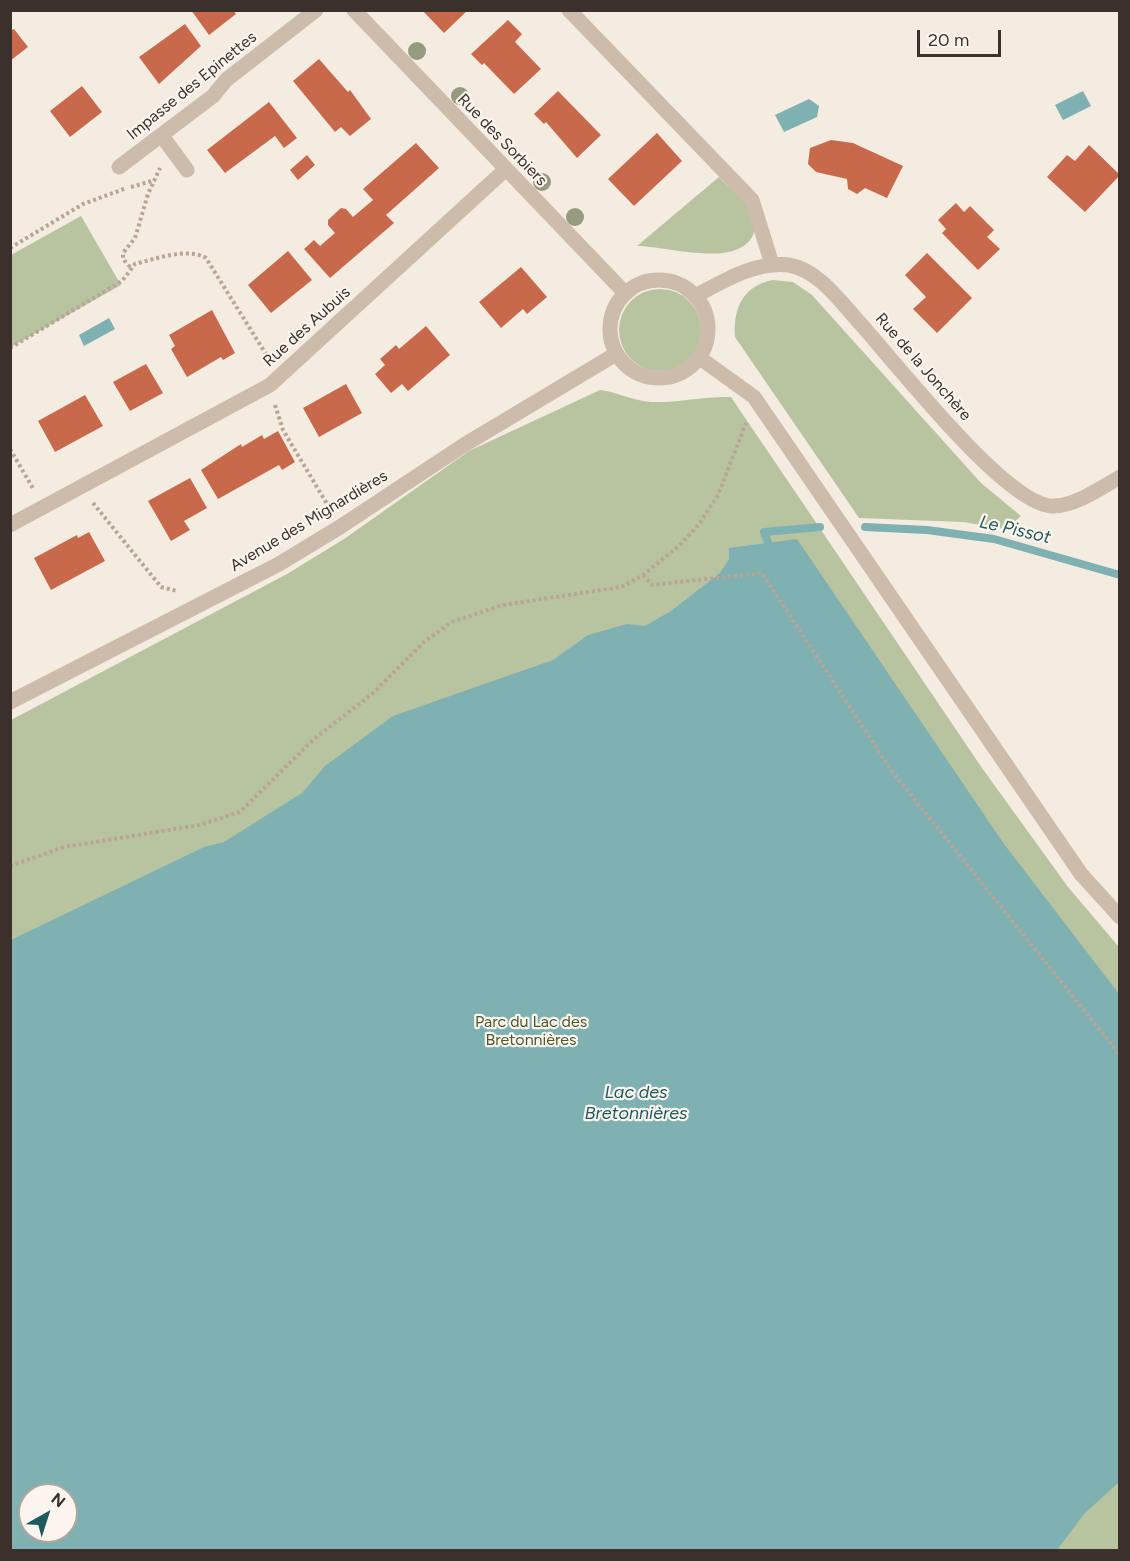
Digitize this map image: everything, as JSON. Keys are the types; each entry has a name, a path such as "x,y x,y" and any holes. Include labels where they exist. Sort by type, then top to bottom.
{"street":[{"name":"Impasse des Epinettes","path":"119,167 213,96 226,80 316,10"},
{"name":"Rue des Sorbiers","path":"354,10 625,293"},
{"path":"569,10 752,200 772,264"},
{"path":"162,136 187,170"},
{"name":"Rue des Aubuis","path":"10,525 270,385 506,169"},
{"name":"Rue de la Jonchère","path":"695,296 746,271 772,264 791,266 811,274 826,287 964,441 1020,494 1038,504 1055,506 1083,497 1119,477"},
{"path":"664,280 681,285 695,296 705,310 708,331 700,357 678,375 653,379 631,371 616,354 610,337 610,320 625,293 637,284 664,280"},
{"name":"Avenue des Mignardières","path":"10,702 279,564 340,527 464,445 616,354"},
{"path":"700,357 754,397 1081,874 1119,917"}],"path":[{"path":"130,267 123,259 123,253 135,238 148,194 173,150"},
{"path":"10,248 83,204 155,180"},
{"path":"10,348 122,281 130,267 168,256 196,255 206,258 268,358 270,385 283,430 340,527"},
{"path":"10,866 64,847 199,825 240,812 306,747 372,694 425,641 452,622 503,605 621,587 643,575 662,562 700,523 718,495 749,416"},
{"path":"10,449 36,492 93,503 161,587 185,593 193,609"},
{"path":"643,575 652,585 762,573 891,770 1119,1055"}],"green space":[{"path":"719,177 748,206 752,214 755,224 753,234 743,246 731,251 699,253 637,246"},
{"path":"81,216 121,285 11,347 11,255"},
{"path":"773,280 793,282 812,295 981,483 1021,516 1006,529 963,522 859,518 735,337 736,317 742,300 754,287"},
{"path":"660,289 676,292 689,301 698,314 701,330 698,346 689,359 676,368 660,371 644,368 631,359 622,346 619,330 622,314 631,301 644,292"},
{"name":"Lac des Bretonnières","path":"600,390 651,402 731,397 982,768 1068,887 1119,947 1119,1550 11,1550 11,720 287,574 344,539 469,451"}],"water":[{"path":"1083,91 1091,106 1063,120 1055,105"},
{"path":"809,99 819,106 817,117 784,132 775,115"},
{"path":"109,318 115,329 84,346 79,335"},
{"name":"Lac des Bretonnières","path":"797,539 1004,844 1119,994 1119,1482 1084,1514 1057,1550 11,1550 11,940 204,847 224,842 302,793 325,766 393,716 553,660 588,635 627,624 645,626 671,611 720,573 729,559 729,548"}],"building":[{"path":"191,10 233,10 236,14 209,35"},
{"path":"422,10 468,10 444,33"},
{"path":"508,20 522,34 515,42 541,69 514,94 484,63 482,65 471,54"},
{"path":"185,24 201,46 159,84 139,57"},
{"path":"14,29 28,47 10,61 10,31"},
{"path":"319,59 348,92 350,90 371,119 350,136 341,127 335,132 293,81"},
{"path":"82,86 102,112 70,137 50,111"},
{"path":"558,91 601,135 577,158 546,122 544,124 534,114"},
{"path":"269,102 297,138 284,148 275,136 225,173 207,150"},
{"path":"657,133 682,161 634,206 608,179"},
{"path":"831,140 853,143 903,166 887,198 865,188 857,194 848,189 847,179 816,172 808,164 810,148"},
{"path":"416,143 439,168 386,215 394,223 330,278 304,249 314,240 320,246 335,233 328,225 328,220 341,208 346,209 353,217 373,200 363,189"},
{"path":"1089,145 1120,175 1085,212 1047,177 1067,155 1075,161"},
{"path":"307,155 315,165 298,180 290,170"},
{"path":"956,203 964,212 970,206 994,230 987,237 1000,249 978,270 942,233 946,229 938,220"},
{"path":"288,251 312,280 271,313 248,285"},
{"path":"927,253 972,298 937,333 913,309 926,297 905,275"},
{"path":"521,267 547,297 527,314 523,309 501,328 479,302"},
{"path":"212,310 235,353 223,360 221,357 187,377 171,349 175,346 169,335"},
{"path":"426,326 450,355 408,391 402,384 391,393 375,374 385,365 380,359 396,345 399,349"},
{"path":"146,364 163,393 130,411 113,382"},
{"path":"346,384 362,413 319,437 303,408"},
{"path":"85,395 103,426 55,452 38,421"},
{"path":"278,431 295,462 282,470 279,465 218,499 201,470 241,444 242,447 262,435 264,439"},
{"path":"190,478 207,508 184,521 190,530 171,541 148,501"},
{"path":"89,532 105,561 51,590 34,558 77,535 78,538"}],"waterway":[{"path":"772,553 764,532 820,527"},
{"name":"Le Pissot","path":"865,527 927,530 994,539 1120,575"}],"park label":[{"name":"Parc du Lac des Bretonnières","path":"531,1031"}]}
